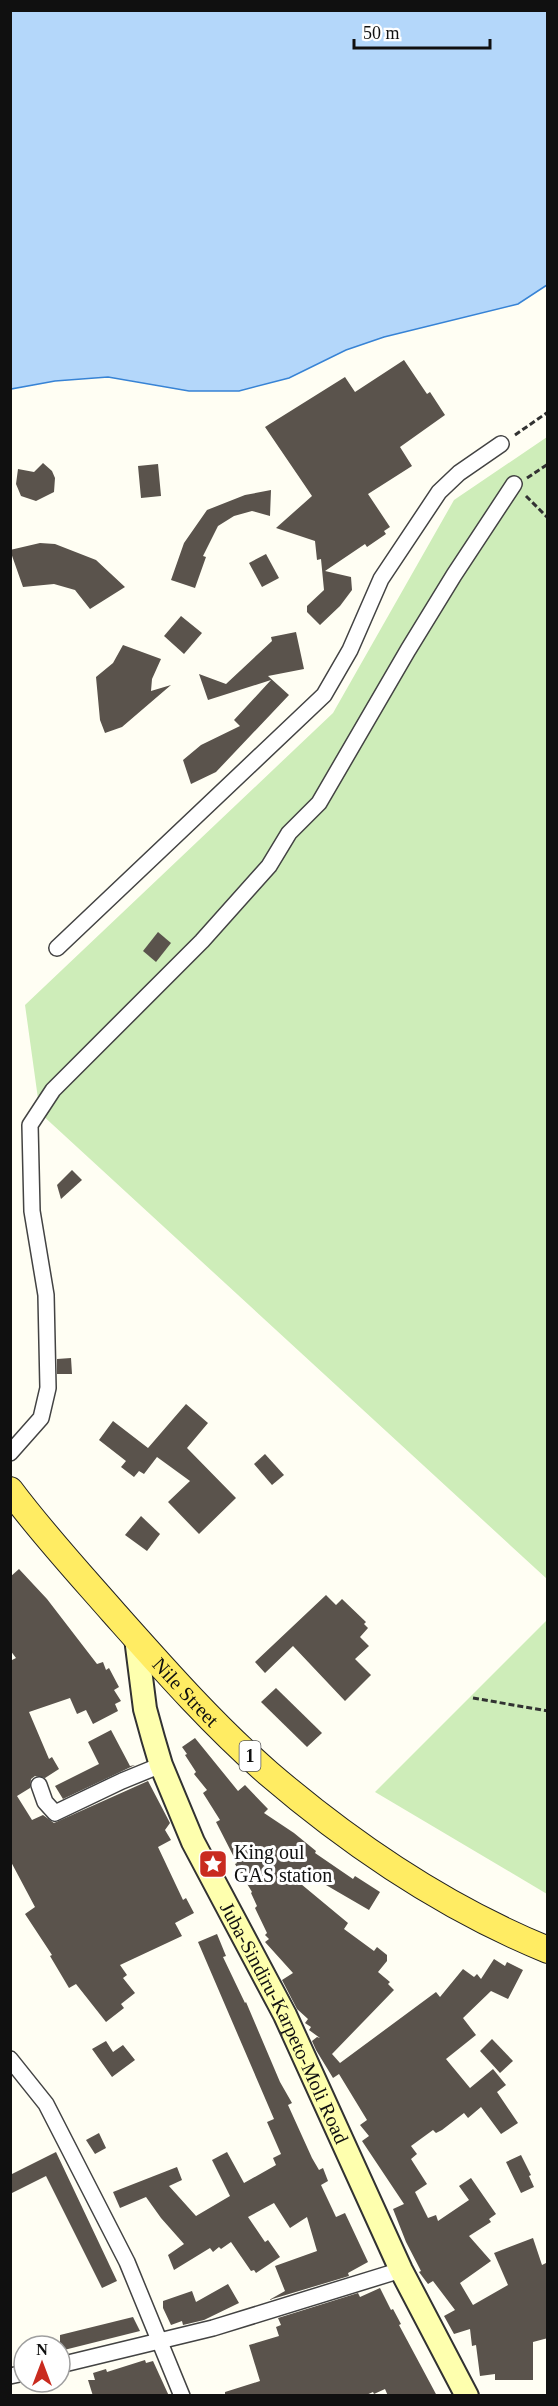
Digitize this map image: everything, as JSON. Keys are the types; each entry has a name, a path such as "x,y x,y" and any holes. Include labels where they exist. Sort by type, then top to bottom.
{"main road":[{"name":"Nile Street","path":"10,1490 30,1517 136,1638 267,1772 319,1814 459,1909 548,1950"},
{"name":"Juba-Sindiru-Karpeto-Moli Road","path":"136,1638 145,1709 161,1765 193,1842 285,2015 401,2270 467,2396"}],"street":[{"path":"57,948 324,695 350,650 381,579 439,492 459,473 501,444"},
{"path":"10,1453 41,1418 48,1388 46,1294 32,1211 30,1125 53,1090 201,941 268,866 289,833 319,803 414,640 514,484"},
{"path":"39,1785 45,1802 55,1813 161,1765"},
{"path":"10,2059 46,2104 127,2262 182,2396"},
{"path":"72,2362 224,2325 401,2270"}],"path":[{"path":"501,444 548,412"},
{"path":"548,464 514,484 548,518"},
{"path":"473,1698 548,1712"}],"green space":[{"path":"547,437 547,1579 40,1113 25,1005 333,713 454,500"},
{"path":"547,1620 547,1894 375,1792"}],"water":[{"path":"11,10 547,11 547,285 518,304 384,337 346,350 289,378 239,391 189,391 108,377 55,381 11,389"}],"building":[{"path":"404,360 427,394 430,392 445,415 400,447 412,466 368,494 390,527 384,531 386,534 367,547 365,544 325,571 351,577 352,590 340,606 320,625 307,612 307,606 324,590 321,559 317,560 315,541 276,528 312,496 265,427 345,377 355,392"},
{"path":"43,463 52,471 55,478 54,492 36,501 21,496 16,484 18,469 34,472"},
{"path":"158,464 161,496 141,498 138,466"},
{"path":"271,490 270,516 252,511 234,516 218,526 203,556 206,557 195,588 171,580 184,543 207,510 245,495"},
{"path":"40,543 55,544 96,560 125,587 90,609 75,590 54,584 23,587 10,550"},
{"path":"266,554 279,578 262,587 249,563"},
{"path":"181,616 202,633 184,654 164,636"},
{"path":"296,632 304,669 268,676 289,695 216,772 191,784 183,760 201,745 240,726 234,720 271,680 208,700 199,674 226,684 272,641 271,637"},
{"path":"123,645 161,659 152,679 151,691 171,685 122,727 105,733 100,720 96,677 113,663"},
{"path":"158,932 171,943 156,962 143,951"},
{"path":"72,1170 82,1180 61,1199 57,1185"},
{"path":"71,1358 72,1374 57,1374 57,1359"},
{"path":"186,1404 208,1423 187,1448 236,1498 199,1534 168,1502 190,1481 157,1457 144,1474 139,1471 134,1477 121,1467 126,1461 99,1440 113,1421 148,1448"},
{"path":"265,1454 284,1475 272,1485 254,1464"},
{"path":"141,1516 160,1534 147,1551 125,1535"},
{"path":"19,1569 47,1599 97,1664 103,1662 106,1670 109,1668 119,1687 114,1690 121,1701 115,1704 118,1711 93,1724 86,1710 77,1714 70,1698 29,1712 49,1759 52,1757 59,1769 45,1778 35,1776 31,1779 30,1788 17,1796 32,1820 43,1815 54,1823 148,1781 170,1823 165,1830 171,1840 158,1847 183,1900 186,1898 194,1913 175,1923 182,1936 120,1965 127,1975 123,1978 135,1993 121,2004 124,2008 106,2022 76,1984 69,1988 50,1956 52,1955 25,1914 35,1907 10,1860 10,1661 16,1658 10,1650 10,1577"},
{"path":"326,1595 336,1605 342,1599 366,1622 364,1624 368,1628 360,1637 369,1646 355,1659 371,1675 345,1701 293,1646 265,1673 255,1662"},
{"path":"276,1688 322,1733 307,1747 261,1702"},
{"path":"111,1730 130,1766 135,1765 63,1799 55,1786 99,1764 88,1742"},
{"path":"195,1738 238,1791 245,1785 268,1809 264,1813 294,1833 316,1851 315,1853 353,1879 355,1876 380,1892 369,1910 307,1874 301,1884 348,1923 344,1929 374,1951 377,1947 387,1955 387,1961 378,1972 390,1982 388,1984 394,1990 332,2054 340,2063 436,1992 440,1997 463,1969 474,1977 477,1974 481,1979 494,1959 505,1966 507,1962 523,1970 508,1999 491,1991 463,2018 476,2035 446,2059 470,2088 493,2069 506,2085 497,2092 518,2123 501,2134 481,2107 468,2118 464,2113 442,2130 436,2133 433,2130 411,2146 417,2154 411,2159 427,2184 415,2192 428,2218 436,2215 438,2221 469,2200 459,2186 471,2178 496,2214 489,2219 491,2222 469,2236 491,2261 460,2283 473,2305 508,2285 494,2253 533,2238 542,2265 548,2262 548,2338 533,2342 533,2380 495,2380 495,2374 480,2376 476,2345 472,2346 470,2329 454,2334 444,2316 455,2310 433,2281 428,2284 419,2272 421,2271 393,2209 404,2204 362,2141 369,2136 360,2125 367,2120 339,2074 333,2078 316,2050 312,2041 317,2037 320,2038 309,2030 311,2027 305,2023 308,2019 297,2009 282,1980 293,1973 265,1942 269,1939 265,1935 267,1933 255,1908 257,1906 252,1892 235,1864 237,1863 216,1822 220,1820 203,1793 207,1790 194,1774 196,1772 185,1755 187,1754 182,1747"},
{"path":"217,1934 226,1956 223,1957 246,2002 280,2082 292,2103 288,2105 312,2158 319,2170 323,2168 328,2181 321,2185 336,2217 345,2213 368,2262 348,2273 349,2276 269,2300 285,2291 275,2266 317,2251 307,2217 290,2228 274,2203 248,2217 265,2242 268,2240 280,2257 256,2273 254,2270 251,2271 231,2242 213,2252 210,2248 174,2270 168,2255 184,2244 146,2197 120,2208 113,2192 177,2167 182,2180 169,2186 196,2216 230,2196 212,2160 227,2152 244,2183 276,2165 273,2158 281,2154 267,2122 274,2119 198,1942"},
{"path":"492,2039 513,2061 500,2073 480,2051"},
{"path":"106,2041 113,2052 123,2045 135,2060 112,2077 92,2049"},
{"path":"99,2133 106,2148 95,2154 86,2140"},
{"path":"56,2152 117,2281 102,2288 46,2176 10,2194 10,2175"},
{"path":"521,2155 534,2187 521,2193 506,2162"},
{"path":"228,2284 239,2303 204,2320 183,2325 182,2321 171,2325 163,2308 163,2301 192,2291 196,2302"},
{"path":"380,2288 437,2396 388,2396 385,2389 364,2396 225,2396 225,2392 260,2381 249,2345 279,2336 276,2327 281,2325 278,2318 358,2293 360,2297"},
{"path":"133,2317 140,2331 72,2348 72,2334 64,2334"},
{"path":"145,2360 146,2363 153,2361 169,2396 93,2396 88,2380 95,2380 93,2373 106,2369 107,2372"}],"place":[{"name":"King oul GAS station","path":"213,1864"}]}
